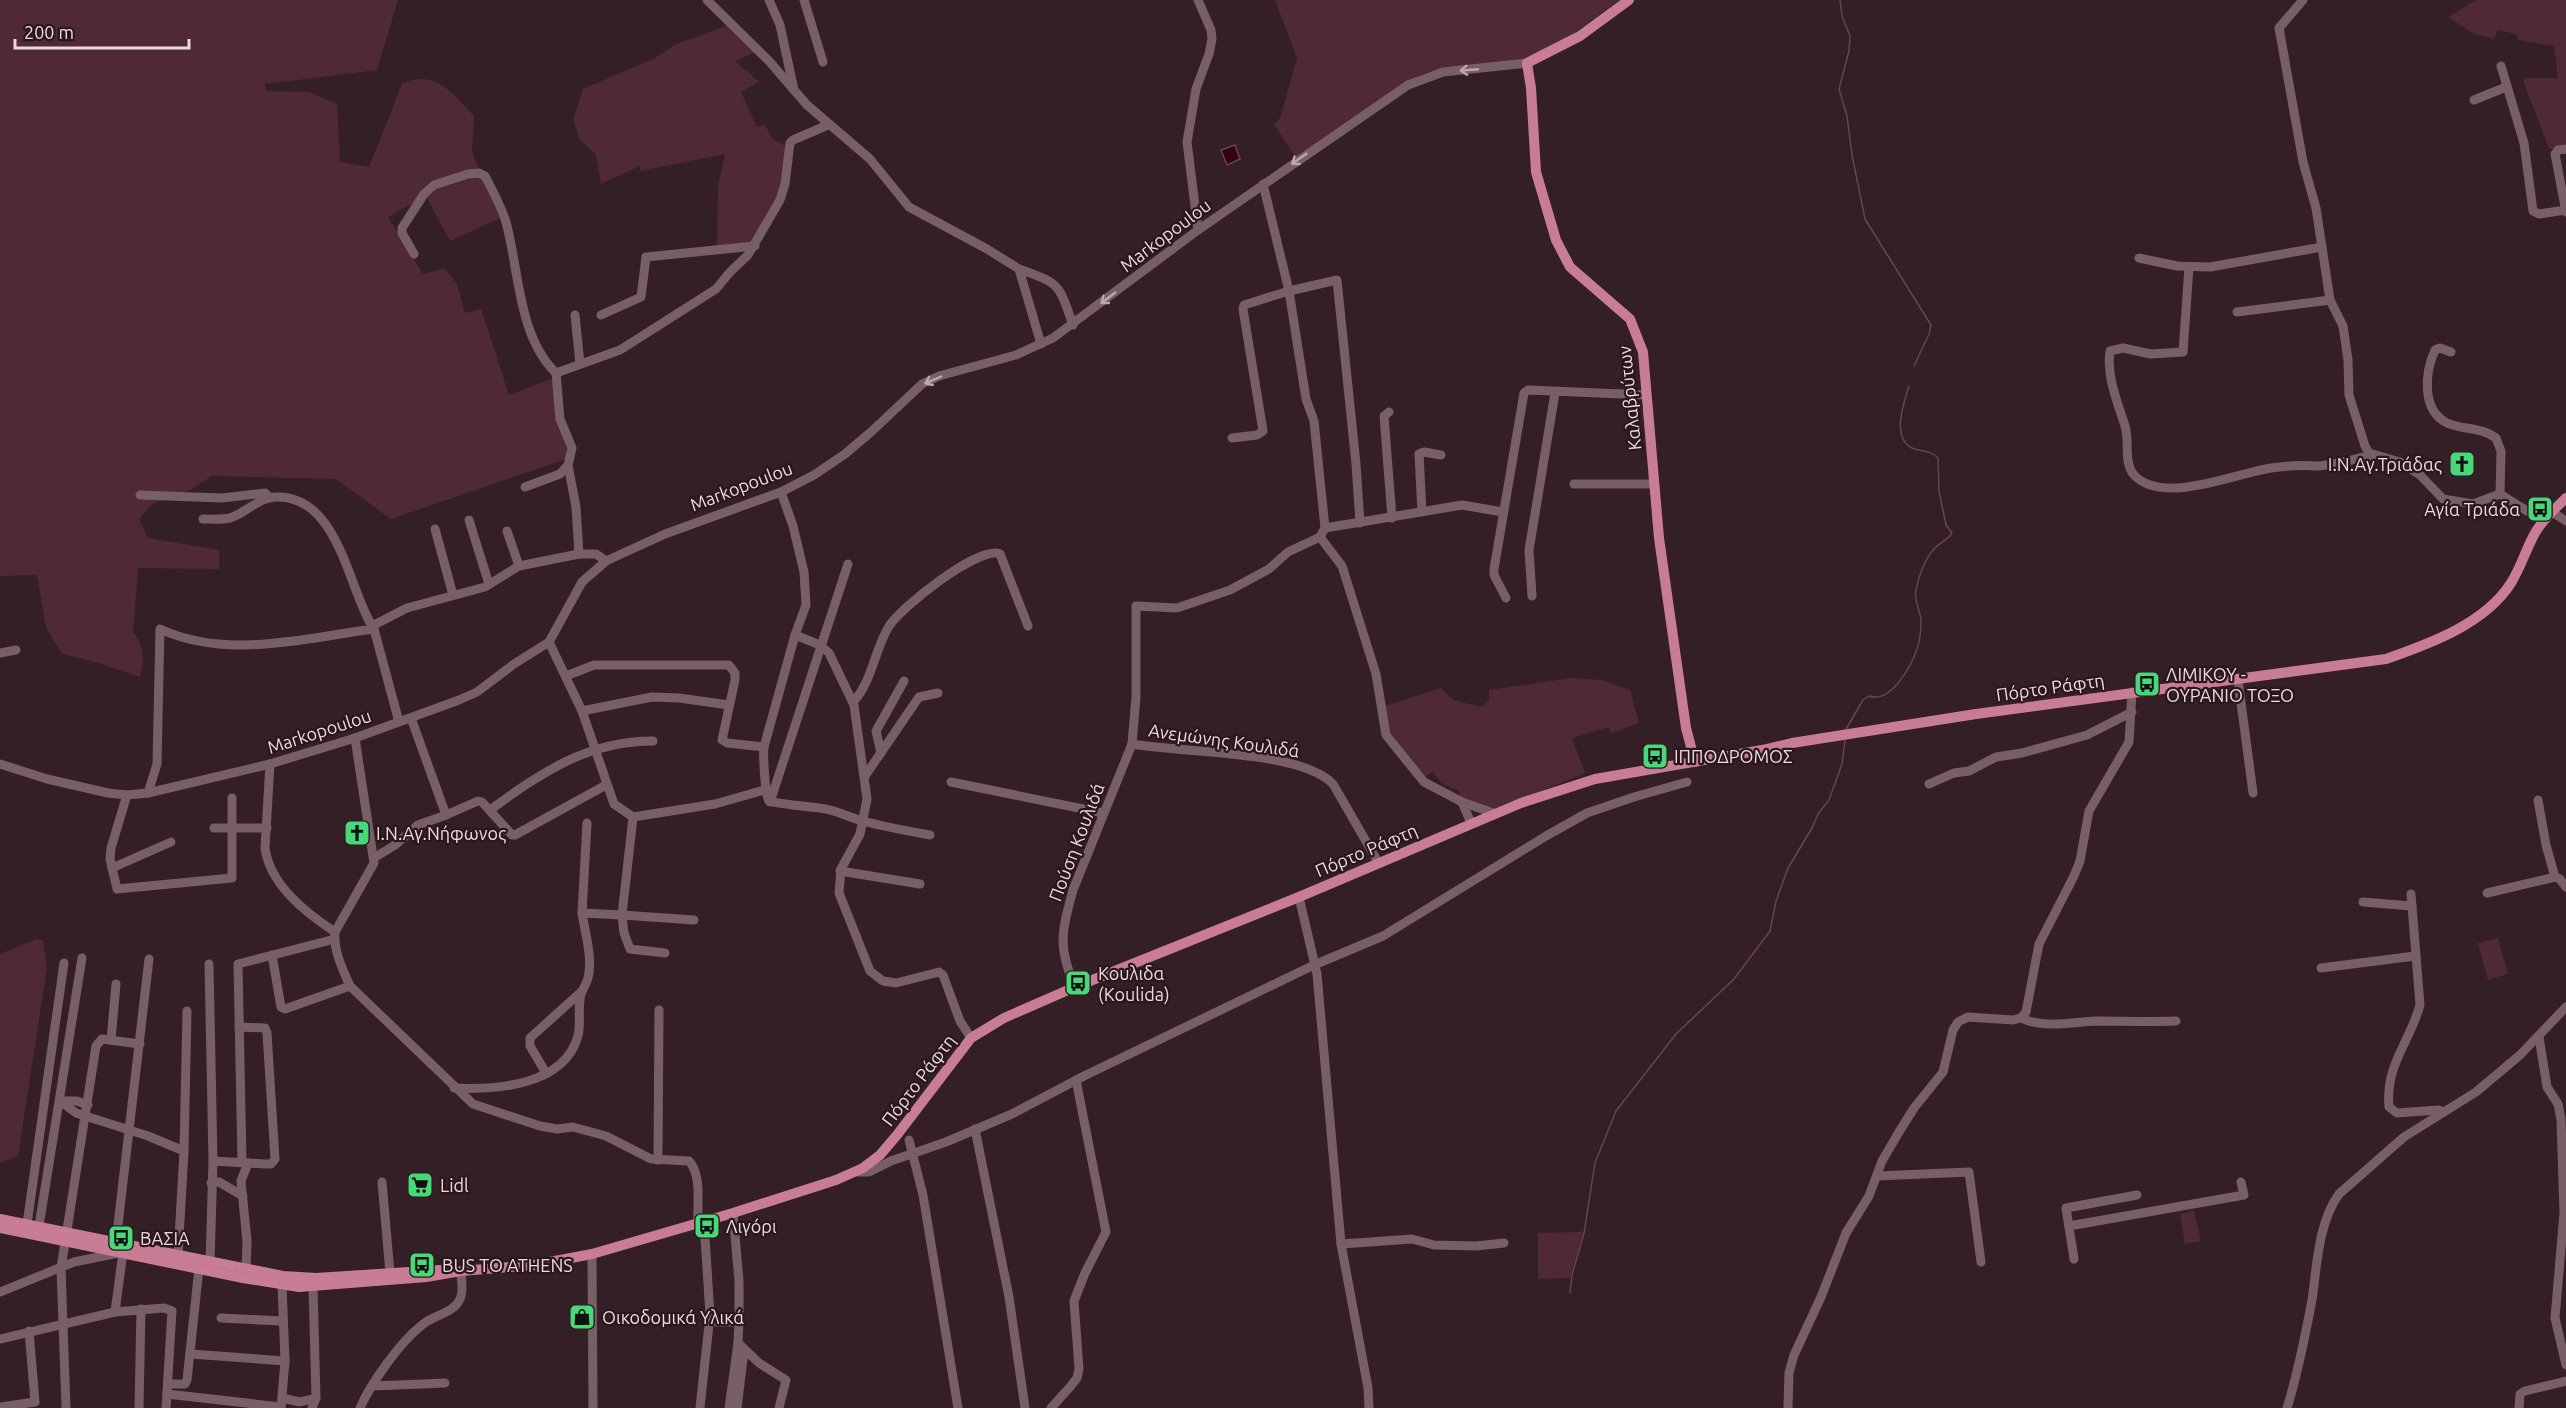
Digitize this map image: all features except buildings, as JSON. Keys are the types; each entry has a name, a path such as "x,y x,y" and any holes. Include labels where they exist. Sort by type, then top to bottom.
{"main road":[{"path":"1527,63 1580,36 1629,0"},
{"name":"Καλαβρύτων","path":"1527,63 1532,88 1536,172 1556,240 1564,258 1578,275 1630,319 1643,352 1659,538 1686,728 1685,743 1691,759"},
{"name":"Πόρτο Ράφτη","path":"1521,803 1586,776 1762,745 1792,743 2132,692 2386,659 2432,641 2474,619 2494,604 2506,590 2543,521 2566,498"},
{"name":"Πόρτο Ράφτη","path":"0,1219 39,1226 123,1252 282,1285 313,1287 534,1265 592,1254 733,1213 855,1172 883,1152 971,1038 1004,1018 1299,897 1493,813 1586,782 1672,766 1691,759"},
{"name":"Πόρτο Ράφτη","path":"0,1228 116,1242 246,1270 306,1278 426,1269 461,1271"}],"street":[{"path":"708,0 770,61 828,125 870,159 909,207 1019,268 1053,283 1062,292 1073,325"},
{"path":"769,0 780,25 794,90"},
{"path":"804,0 823,62"},
{"path":"1197,230 1187,142 1193,99 1212,39 1198,0"},
{"path":"2303,0 2279,28 2303,162 2316,208 2330,300 2343,326 2348,360 2349,395 2365,446 2369,453 2400,462 2420,475 2443,499 2473,504 2500,494"},
{"name":"Markopoulou","path":"0,764 47,779 127,795 148,793 270,764 355,738 477,692 514,664 549,642 582,582 606,561 665,534 781,492 813,475 845,454 922,384 939,376 1016,355 1041,344 1073,325 1197,230 1416,82 1443,72 1527,63"},
{"path":"2501,66 2524,143 2533,211 2539,214 2566,211 2555,154 2558,150 2566,149"},
{"path":"2474,100 2506,87"},
{"path":"556,373 620,350 716,290 755,246 783,192 789,143 828,125"},
{"path":"414,254 402,233 402,228 424,194 434,185 468,174 479,173 485,176 505,220 519,298 536,344 549,367 556,373 560,419 572,448 568,465 576,507 579,554"},
{"path":"1263,184 1289,291 1306,399 1314,421 1325,528 1320,537 1342,566 1376,674 1386,735 1424,782 1462,802 1493,813"},
{"path":"601,315 641,297 646,257 755,246"},
{"path":"2139,258 2190,267 2210,267 2322,247"},
{"path":"2190,267 2183,352 2151,354 2123,348 2110,351 2116,404 2127,434 2128,461 2134,474 2154,485 2178,487 2204,484 2269,468 2316,466 2374,455"},
{"path":"1019,268 1041,344"},
{"path":"1232,438 1257,435 1263,431 1244,305 1289,291 1337,280 1360,523"},
{"path":"2236,312 2330,300"},
{"path":"575,315 580,364"},
{"path":"2451,352 2440,348 2434,350 2427,385 2428,397 2432,408 2447,423 2496,438 2501,451 2500,494"},
{"path":"1506,598 1494,575 1524,393 1528,390 1555,393 1646,395"},
{"path":"1532,596 1529,550 1555,393"},
{"path":"1384,428 1392,518"},
{"path":"1422,512 1419,454 1424,452 1441,455"},
{"path":"525,487 560,474 568,465"},
{"path":"1574,484 1654,484"},
{"path":"770,802 764,790 766,775 762,757 795,635 806,605 804,572 793,526 781,492"},
{"path":"140,495 222,498 265,494 270,498"},
{"path":"2500,494 2543,521"},
{"path":"202,519 219,520 232,517 270,498 291,499 303,505 329,529 337,539 357,596 373,627 399,722"},
{"path":"1392,505 1406,515"},
{"path":"1325,528 1462,505 1503,512"},
{"path":"2552,512 2566,521"},
{"path":"469,520 489,584"},
{"path":"435,529 453,595"},
{"path":"507,531 519,566"},
{"name":"Ανεμώνης Κουλιδά","path":"1320,537 1288,552 1269,568 1230,590 1177,608 1136,606 1136,697 1132,744 1156,749 1258,758 1312,769 1325,776 1333,784 1378,862"},
{"path":"853,702 863,692 884,635 893,620 945,575 962,565 993,552 1000,554 1028,626"},
{"path":"148,793 157,764 160,629 183,639 247,646 373,627 406,608 489,584 519,566 579,554 596,554 606,561"},
{"path":"770,802 848,564"},
{"path":"795,635 820,645 829,653 853,702 867,799 860,834 840,871 838,893 870,971 884,981 896,983 939,972 943,975 960,1021 971,1038"},
{"path":"549,642 582,711 614,804 633,817 715,804 764,790"},
{"path":"0,653 16,650"},
{"path":"566,676 594,665 729,665 735,672 722,740 727,743 764,747"},
{"path":"2238,680 2253,793"},
{"path":"881,753 876,731 904,681"},
{"path":"1788,1408 1789,1373 1794,1355 1821,1298 1846,1233 1869,1196 1882,1161 1914,1108 1943,1072 1953,1030 1958,1022 1968,1017 2013,1020 2021,1018 2026,1012 2039,944 2080,861 2089,812 2129,742 2132,692"},
{"path":"865,776 919,697 938,693"},
{"path":"582,711 652,697 729,705"},
{"path":"1929,784 1969,771 1996,758 2087,735 2132,712"},
{"path":"411,718 446,814"},
{"path":"246,1270 247,1241 241,1181 245,1162 238,964 335,935 371,869 374,858 355,738"},
{"path":"490,810 556,765 613,743 653,741"},
{"name":"Πούση Κουλιδά","path":"1075,987 1066,966 1061,939 1073,890 1132,744"},
{"path":"270,764 267,859 276,877 288,893 335,935 350,986 454,1088 473,1104 540,1126 557,1129 573,1127 606,1136 658,1160 689,1161 694,1166 710,1315 700,1408"},
{"path":"855,1172 869,1172 891,1161 914,1154 1012,1114 1076,1080 1314,965 1383,936 1570,822 1606,806 1682,783 1672,766"},
{"path":"951,782 1103,813"},
{"path":"374,858 395,845 418,825 478,801 490,810 512,835 515,835 606,785"},
{"path":"127,795 111,848 112,868 117,889 232,878 232,798"},
{"path":"2538,801 2555,877"},
{"path":"770,802 824,808 863,821 930,835"},
{"path":"1462,802 1471,823"},
{"path":"633,817 622,915 624,933 630,949 665,953"},
{"path":"454,1088 485,1089 516,1084 546,1073 564,1062 578,1038 579,999 588,977 589,967 582,913 587,822"},
{"path":"214,828 267,828"},
{"path":"112,868 171,842"},
{"path":"840,871 920,884"},
{"path":"2487,893 2555,877 2560,879 2566,887"},
{"path":"2411,894 2420,1005 2416,1020 2396,1057 2388,1107 2397,1113 2439,1110 2443,1112"},
{"path":"1299,897 1317,974 1341,1244 1368,1388 1369,1408"},
{"path":"2363,902 2412,906"},
{"path":"582,913 694,920"},
{"path":"272,955 281,1007 285,1009 350,986"},
{"path":"2321,968 2415,956"},
{"path":"39,1226 82,958"},
{"path":"116,1242 149,959"},
{"path":"27,1224 64,963"},
{"path":"209,964 213,1161 210,1263"},
{"path":"111,1040 116,984"},
{"path":"546,1073 530,1046 530,1038 583,990"},
{"path":"2287,1408 2300,1362 2322,1237 2331,1205 2356,1177 2395,1144 2476,1092 2539,1037 2566,1007"},
{"path":"658,1160 659,1010"},
{"path":"178,1255 184,1151 187,1011"},
{"path":"2021,1018 2027,1021 2055,1024 2095,1021 2126,1023 2176,1021"},
{"path":"213,1161 271,1164 275,1159 265,1028 239,1028"},
{"path":"2539,1037 2547,1087 2558,1104 2561,1119 2564,1213 2555,1318 2566,1365"},
{"path":"66,1408 61,1268 96,1046 102,1039 140,1044"},
{"path":"1051,1408 1077,1378 1079,1369 1074,1301 1084,1273 1106,1232 1076,1080"},
{"path":"60,1101 77,1101 88,1105"},
{"path":"60,1101 76,1113 129,1129 184,1151"},
{"path":"975,1129 1009,1297 1025,1408"},
{"path":"909,1140 914,1154 937,1272 958,1408"},
{"path":"883,1152 891,1161"},
{"path":"1877,1176 1969,1172 1981,1262"},
{"path":"211,1183 219,1182 243,1196"},
{"path":"382,1182 390,1273"},
{"path":"2068,1226 2244,1195 2241,1182"},
{"path":"2074,1259 2066,1208 2137,1195"},
{"path":"733,1213 739,1281 741,1347 737,1408"},
{"path":"1341,1244 1412,1239 1434,1245 1476,1246 1504,1243"},
{"path":"0,1292 74,1262 123,1252 115,1312"},
{"path":"592,1254 593,1408"},
{"path":"168,1384 185,1384 191,1354 199,1268"},
{"path":"360,1408 401,1344 425,1322 448,1312 457,1304 462,1293 461,1271"},
{"path":"281,1404 285,1361 282,1285"},
{"path":"312,1408 316,1398 313,1287"},
{"path":"0,1339 115,1312 164,1308 172,1311 166,1408"},
{"path":"139,1408 141,1310"},
{"path":"710,1315 717,1322 739,1322"},
{"path":"221,1318 282,1321"},
{"path":"0,1407 35,1402 28,1331"},
{"path":"729,1408 741,1347"},
{"path":"741,1347 786,1380 778,1408"},
{"path":"191,1354 285,1361"},
{"path":"169,1368 189,1369"},
{"path":"2519,1408 2520,1394 2525,1391 2566,1381"},
{"path":"373,1386 445,1383"},
{"path":"167,1394 281,1404 316,1398"}],"shaded area":[{"path":"0,0 398,0 377,70 265,84 266,91 309,92 337,104 340,162 369,167 402,84 424,79 434,81 451,92 474,116 472,152 500,218 450,241 426,196 388,217 423,274 445,268 457,284 465,313 481,309 509,395 554,378 567,440 566,459 391,519 336,479 212,476 192,489 152,504 139,519 148,538 219,550 219,569 138,568 133,632 140,643 143,654 140,677 99,663 62,654 46,627 37,575 0,576"},
{"path":"1275,0 1619,0 1575,32 1540,53 1515,60 1448,68 1422,74 1296,158 1274,124 1280,118 1297,58"},
{"path":"2476,0 2566,0 2566,146 2549,149 2524,83 2524,78 2558,78 2554,46 2518,40 2516,34 2498,30 2494,39 2472,33 2448,17"},
{"path":"727,26 756,52 735,61 759,82 741,92 757,127 765,125 772,138 785,146 783,184 755,242 717,246 718,187 725,154 640,171 640,166 601,184 596,155 580,140 573,120 583,89 655,58 676,44"},
{"path":"1235,145 1240,159 1227,165 1221,150"},
{"path":"1572,678 1602,680 1630,690 1639,723 1611,733 1609,727 1572,738 1585,773 1492,811 1460,799 1459,791 1441,783 1433,772 1421,778 1389,734 1385,706 1441,688 1453,700 1482,707 1489,700 1489,690"},
{"path":"2498,938 2508,974 2488,980 2478,943"},
{"path":"36,939 43,940 47,968 18,1156 0,1163 0,954"},
{"path":"2194,1211 2201,1241 2185,1244 2180,1214"},
{"path":"1583,1232 1570,1278 1538,1279 1538,1233"}],"waterway":[{"path":"1840,0 1842,16 1850,36 1849,51 1839,89 1847,116 1865,219 1931,325 1914,366"},
{"path":"1846,729 1863,700 1869,696 1877,697 1885,694 1892,689 1910,665 1921,631 1921,617 1915,594 1919,579 1931,552 1952,533 1946,525 1939,491 1938,458 1929,452 1912,448 1902,436 1901,419 1909,386"},
{"path":"1570,1293 1572,1275 1584,1233 1595,1163 1616,1111 1676,1034 1734,979 1770,931 1776,901 1788,868 1818,814 1829,800 1842,764 1845,740"}],"place":[{"name":"Ι.Ν.Αγ.Τριάδας","path":"2462,464"},
{"name":"Αγία Τριάδα","path":"2540,509"},
{"name":"ΛΙΜΙΚΟΥ - ΟΥΡΑΝΙΟ ΤΟΞΟ","path":"2147,684"},
{"name":"ΙΠΠΟΔΡΟΜΟΣ","path":"1655,756"},
{"name":"Ι.Ν.Αγ.Νήφωνος","path":"357,833"},
{"name":"Κουλιδα (Koulida)","path":"1078,983"},
{"name":"Lidl","path":"420,1185"},
{"name":"Λιγόρι","path":"707,1226"},
{"name":"ΒΑΣΙΑ","path":"121,1238"},
{"name":"BUS TO ATHENS","path":"422,1265"},
{"name":"Οικοδομικά Υλικά","path":"582,1317"}]}
